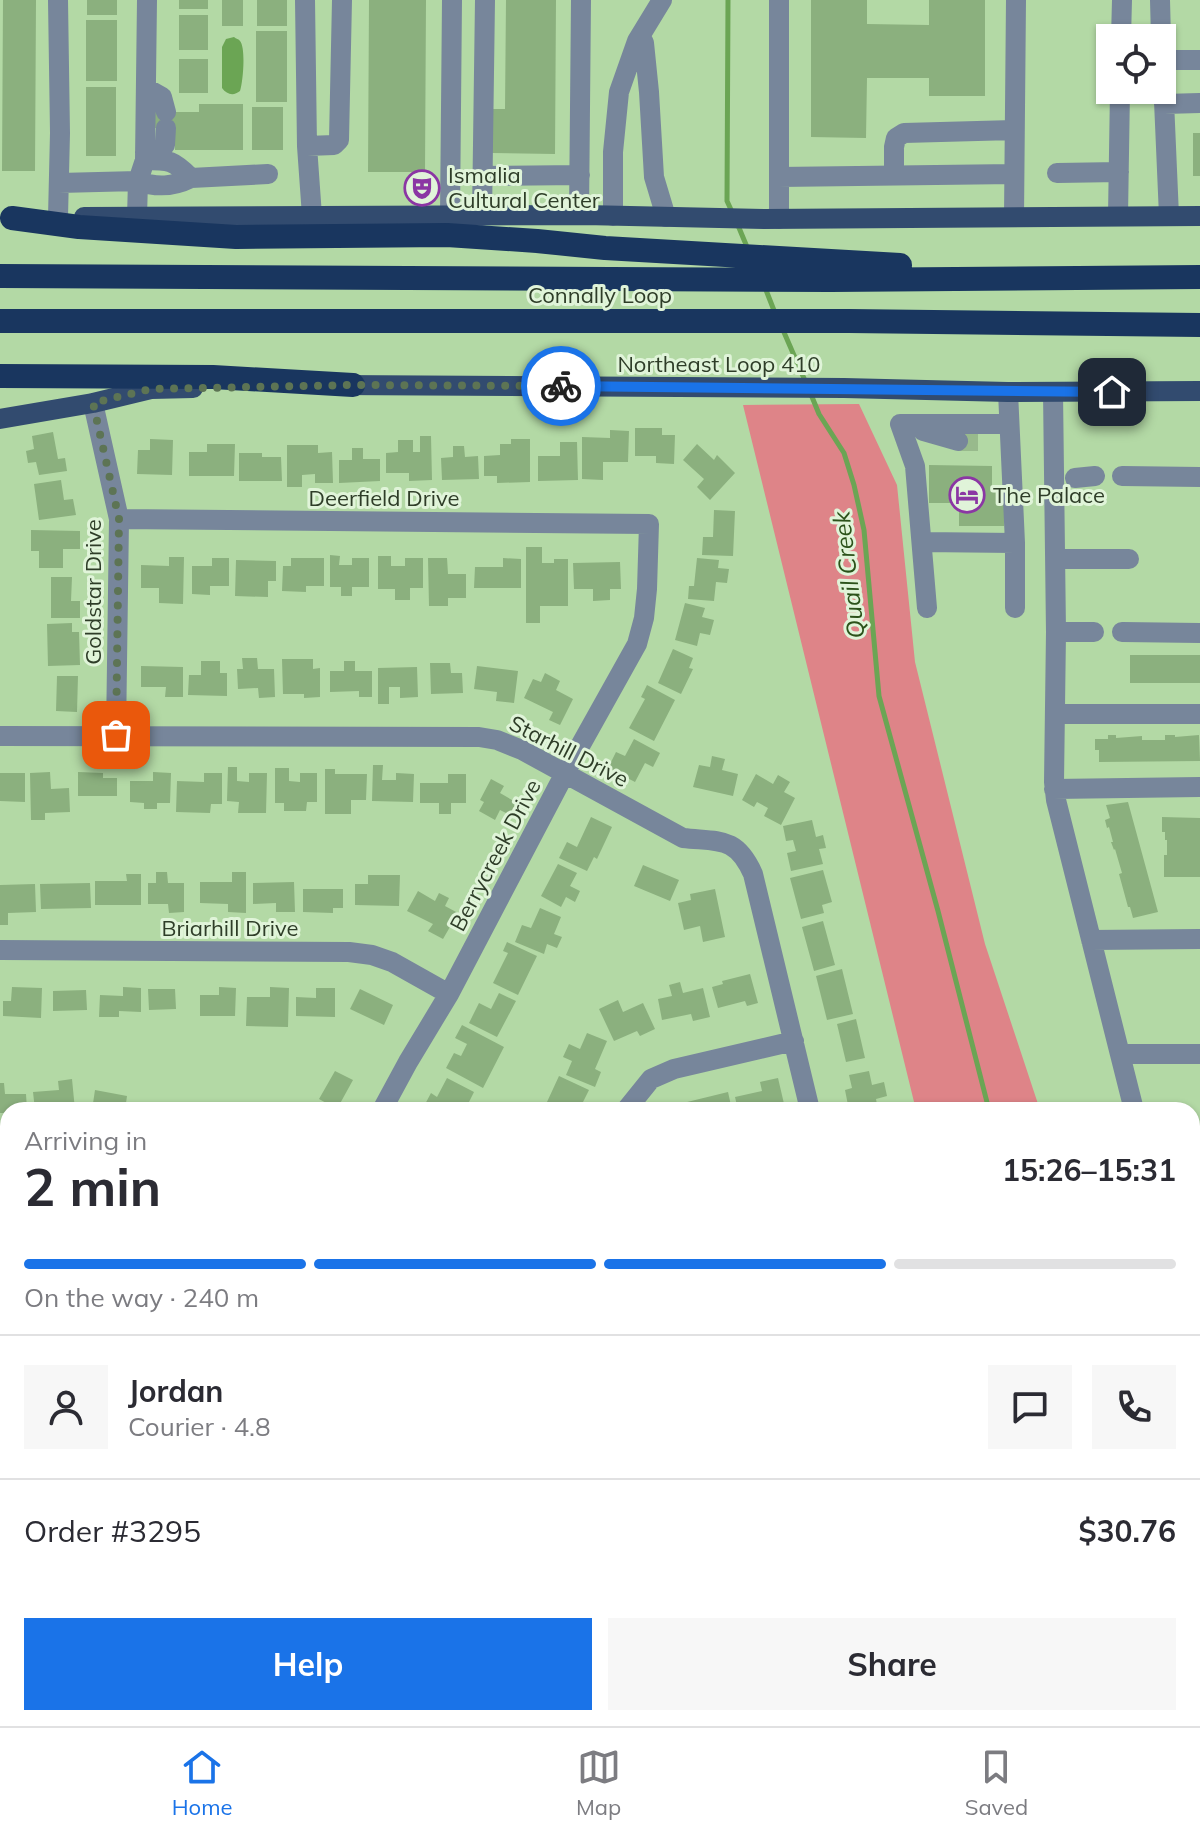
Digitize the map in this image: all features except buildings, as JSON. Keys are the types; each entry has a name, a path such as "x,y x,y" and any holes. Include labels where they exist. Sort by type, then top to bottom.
{"highway":[{"path":"6,218 79,227 236,237 447,235 675,253 830,270"},
{"name":"Connally Loop","path":"0,276 677,279 830,270 1115,278 1200,277"},
{"name":"Connally Loop","path":"0,321 849,321 1200,325"},
{"path":"0,376 213,377 353,385"}],"main road":[{"path":"6,218 1200,216"},
{"name":"Northeast Loop 410","path":"0,419 93,403 151,389 353,385 1200,391"}],"street":[{"path":"58,0 58,217"},
{"path":"137,217 138,181 145,156 147,0"},
{"path":"305,0 307,146 312,216"},
{"path":"307,146 334,145 339,140 342,0"},
{"path":"450,216 452,0"},
{"path":"482,216 485,0"},
{"path":"579,215 581,0"},
{"path":"613,216 613,152 619,92 637,41 662,0"},
{"path":"772,219 779,177 779,0"},
{"path":"1014,217 1016,0"},
{"path":"1121,24 1122,0"},
{"path":"1160,0 1161,24"},
{"path":"641,37 649,92 654,177 666,217"},
{"path":"1176,58 1200,60"},
{"path":"145,156 165,145 166,120 162,97 146,88"},
{"path":"1176,104 1200,103"},
{"path":"1118,216 1120,104"},
{"path":"1164,104 1169,216"},
{"path":"894,176 896,138 904,133 1014,130"},
{"path":"145,156 167,160 191,178"},
{"path":"1057,173 1119,172"},
{"path":"59,183 138,181 167,186 191,178 268,174"},
{"path":"779,177 1014,174"},
{"path":"483,176 580,175"},
{"path":"1008,392 1015,608"},
{"path":"1053,392 1054,789 1132,1102"},
{"name":"Goldstar Drive","path":"93,403 119,519 116,735"},
{"path":"900,424 1008,424"},
{"path":"900,424 968,441 1008,424"},
{"path":"900,424 915,466 927,608"},
{"path":"1122,476 1200,477"},
{"name":"Deerfield Drive","path":"119,519 649,524"},
{"name":"Berrycreek Drive","path":"386,1102 449,994 637,644 647,589 649,524"},
{"path":"922,542 1015,543"},
{"path":"1055,559 1129,559"},
{"path":"1056,632 1094,632"},
{"path":"1122,632 1200,633"},
{"path":"1055,714 1200,714"},
{"name":"Starhill Drive","path":"0,736 479,737 522,750 683,838 707,838 729,844 746,857 753,874 808,1102"},
{"path":"1054,789 1200,787"},
{"path":"1091,940 1200,939"},
{"name":"Briarhill Drive","path":"0,950 333,952 372,955 392,962 449,994"},
{"path":"632,1102 651,1079 674,1069 794,1041"},
{"path":"1120,1054 1200,1054"}],"shaded area":[{"path":"234,37 242,45 243,65 240,91 233,94 222,88 222,47 226,39"},
{"path":"859,404 897,485 915,662 985,944 1037,1102 914,1102 743,405"}],"waterway":[{"name":"Quail Creek","path":"728,0 727,201 733,214"},
{"name":"Quail Creek","path":"737,223 747,247"},
{"name":"Quail Creek","path":"764,285 775,313"},
{"name":"Quail Creek","path":"783,330 806,383"},
{"name":"Quail Creek","path":"810,392 819,414 844,453 854,485 864,530 879,696 987,1102"}],"tunnel":[{"path":"958,441 978,441"}],"way so far":[{"path":"116,735 119,519 93,403 151,389 353,385 561,386"}],"place":[{"name":"Ismalia Cultural Center","path":"422,188"},
{"name":"The Palace","path":"967,495"}],"route":[{"path":"561,386 1112,392"}]}
